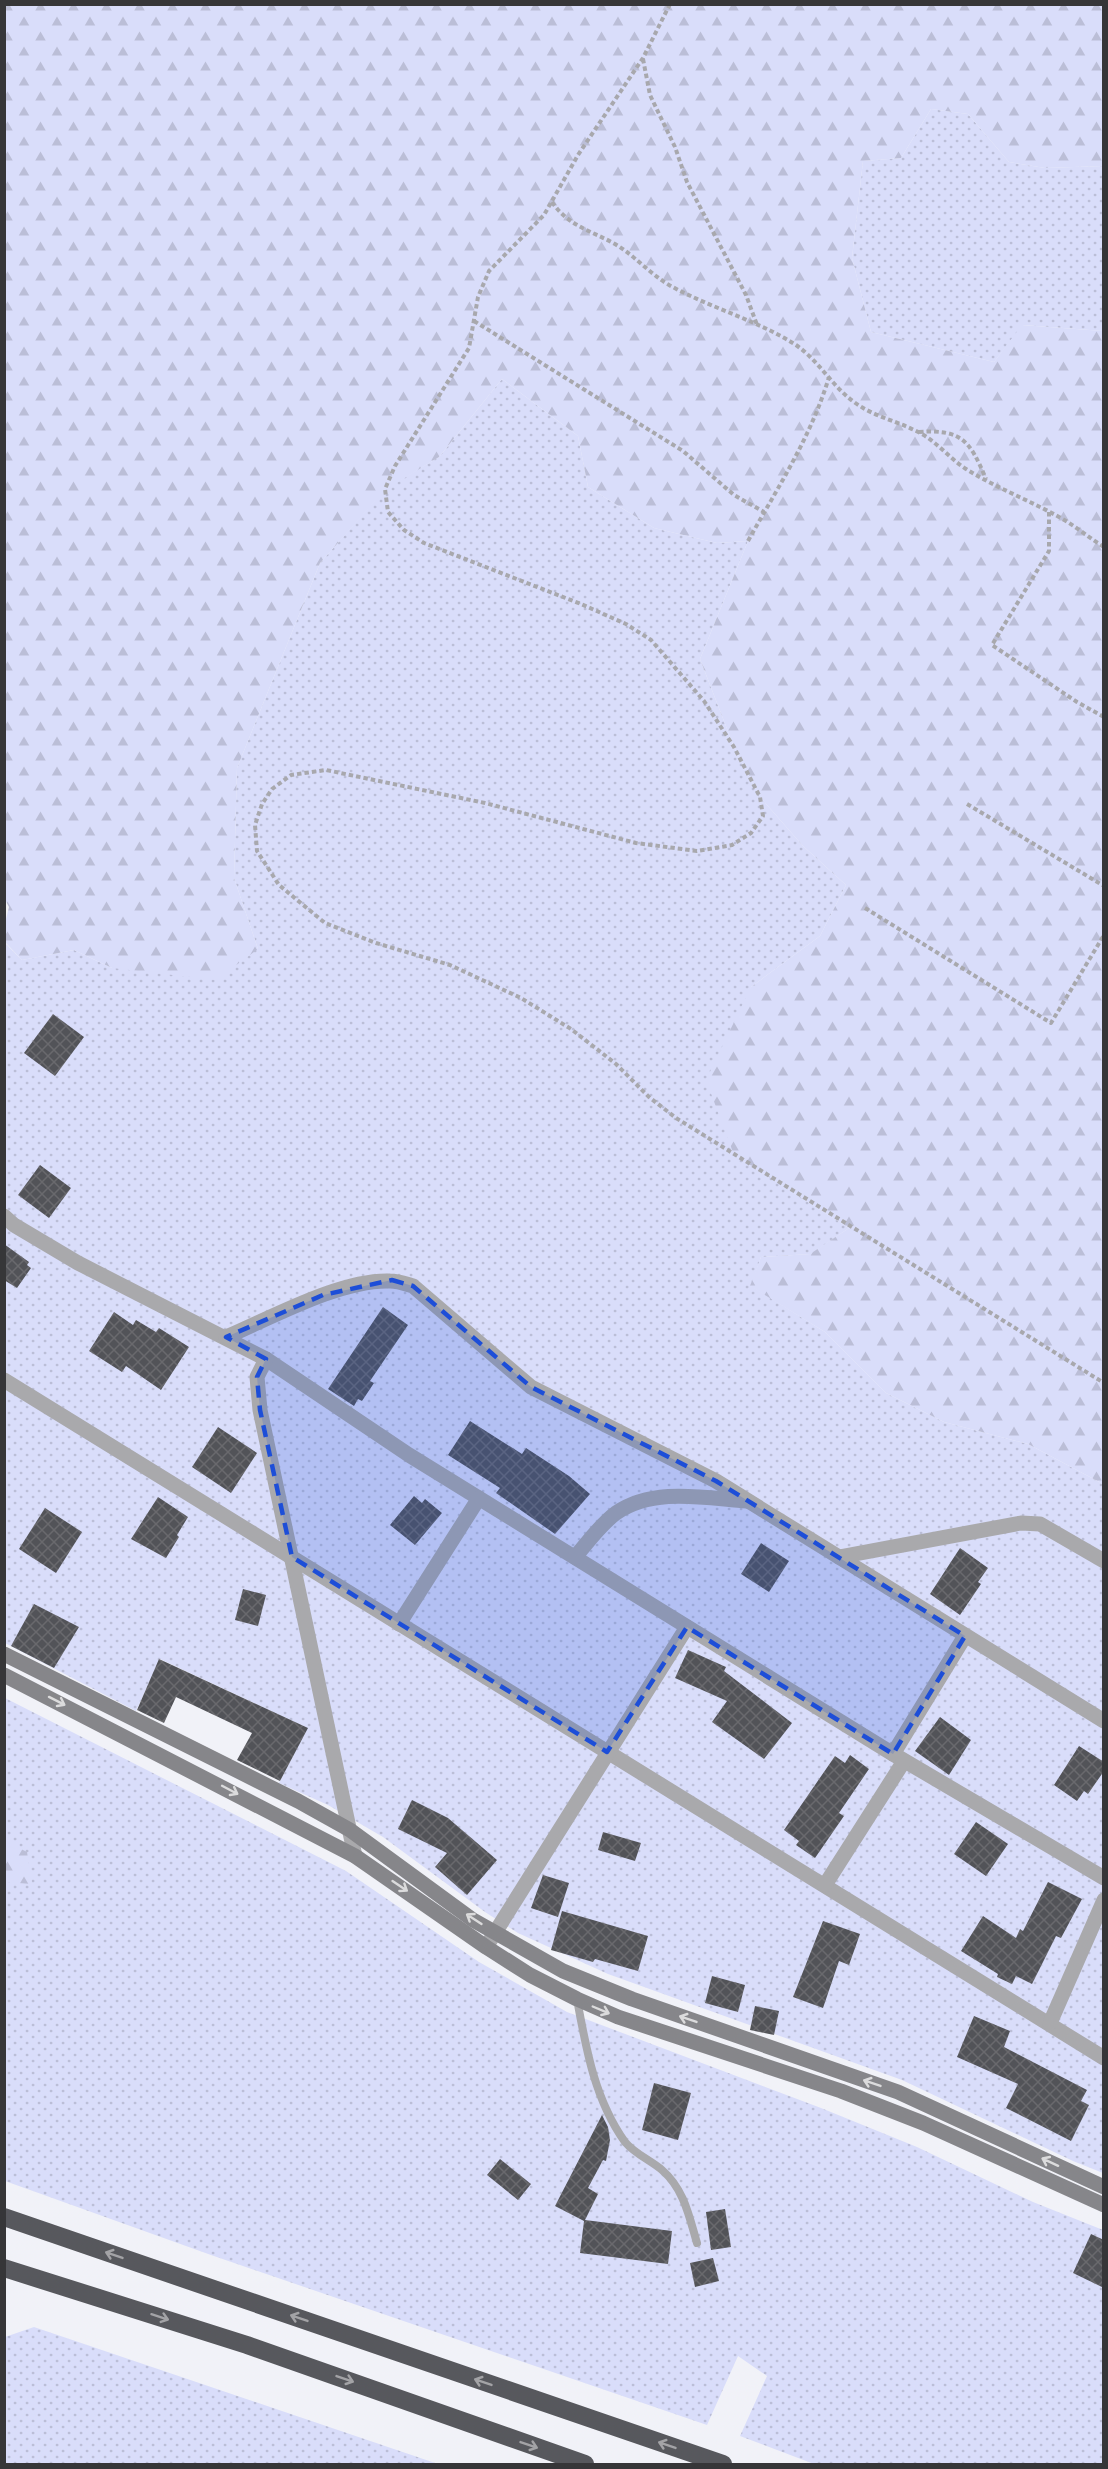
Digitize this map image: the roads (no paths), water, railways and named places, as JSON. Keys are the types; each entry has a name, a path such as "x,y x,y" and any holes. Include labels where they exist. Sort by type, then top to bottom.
{"highway":[{"path":"4,2217 723,2464"},
{"path":"4,2268 247,2345 585,2464"}],"main road":[{"path":"4,1654 298,1801 350,1830 473,1920 563,1971 632,1999 898,2092 1104,2187"},
{"path":"4,1675 355,1856 486,1947 530,1975 577,1999 618,2017 841,2091 902,2115 1104,2205"}],"street":[{"path":"4,1216 14,1225 78,1263 266,1359 409,1455 899,1757 1104,1878"},
{"path":"226,1337 323,1295 358,1284 392,1280 413,1286 531,1387 716,1481 1104,1721"},
{"path":"266,1359 257,1377 260,1410 355,1856"},
{"path":"4,1380 1104,2058"},
{"path":"575,1557 598,1529 616,1513 643,1500 675,1496 750,1502"},
{"path":"399,1624 479,1498"},
{"path":"839,1557 1021,1523 1040,1524 1104,1561"},
{"path":"486,1947 687,1627"},
{"path":"825,1885 965,1636"},
{"path":"1084,1710 1104,1707"},
{"path":"1050,2023 1104,1900"}],"lane":[{"path":"577,1999 595,2084 614,2125 628,2145 661,2169 675,2183 685,2201 697,2243"}]}
